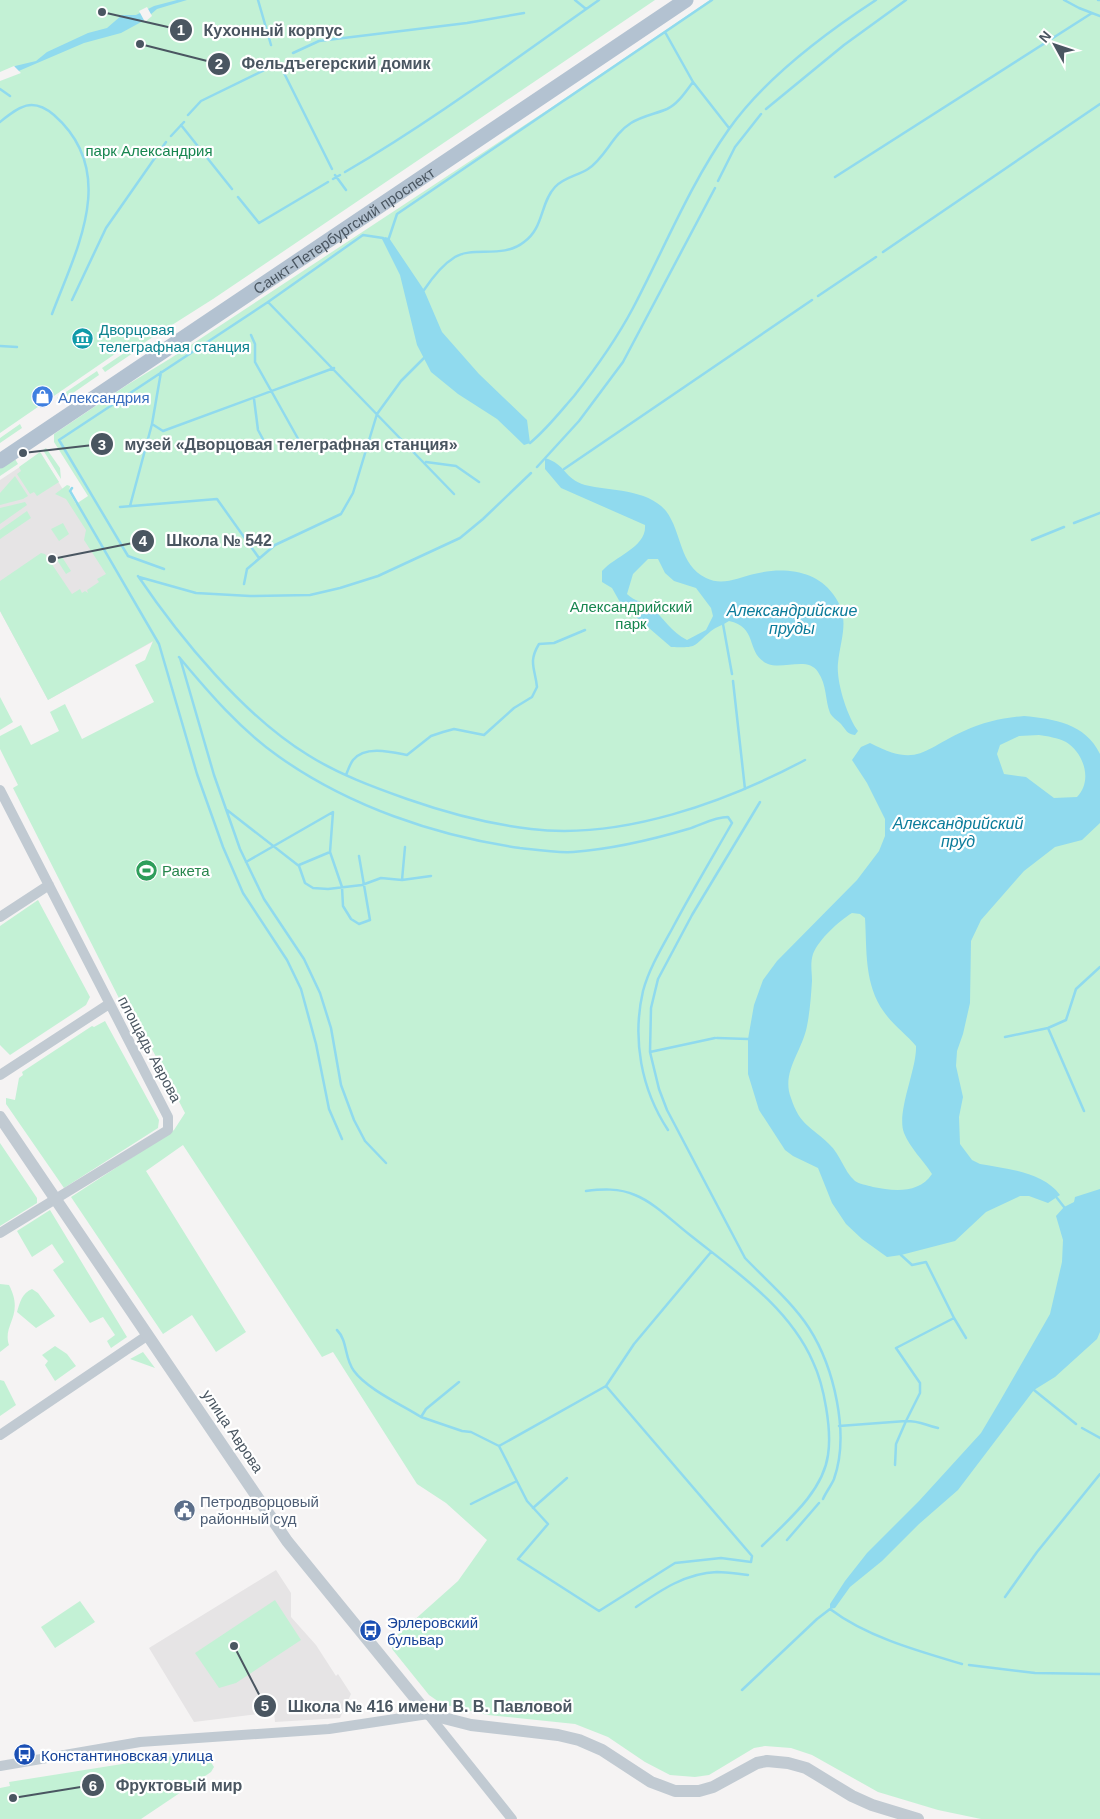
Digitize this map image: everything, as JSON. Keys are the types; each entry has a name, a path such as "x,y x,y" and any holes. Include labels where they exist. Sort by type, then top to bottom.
{"main road":[{"name":"Санкт-Петербургский проспект","path":"0,450 669,0"},
{"name":"Санкт-Петербургский проспект","path":"0,461 686,0"}],"street":[{"name":"площадь Аврова","path":"0,790 168,1117 168,1130 0,1233"},
{"path":"0,917 49,885"},
{"path":"0,1076 109,1004"},
{"name":"улица Аврова","path":"0,1117 287,1540 428,1714"},
{"path":"0,1435 148,1335"},
{"path":"0,1766 140,1742 329,1729 428,1714 470,1725 558,1735 579,1740 602,1750 651,1782 675,1791 699,1791 713,1787 757,1763 767,1761 788,1763 806,1768 872,1805 918,1819"},
{"path":"428,1714 512,1819"}],"shaded area":[{"path":"41,453 154,641 48,700 0,611 0,480"},
{"path":"276,1570 291,1593 291,1617 316,1645 336,1676 338,1674 351,1694 340,1718 275,1722 274,1712 194,1722 149,1648"}],"green space":[{"name":"парк Александрия","path":"0,0 655,0 213,299 142,344 135,347 131,343 0,433"},
{"name":"Александрийский парк","path":"710,0 1100,0 1100,1819 981,1819 938,1810 878,1792 812,1755 791,1748 765,1746 754,1748 709,1775 695,1777 670,1775 645,1762 608,1737 575,1724 488,1715 442,1704 429,1695 392,1649 393,1639 458,1581 487,1540 446,1503 417,1484 333,1352 322,1357 183,1145 146,1171 246,1332 216,1352 192,1315 163,1334 71,1197 174,1130 185,1113 138,1022 132,1024 13,788 18,785 0,749 0,736 21,725 31,745 59,731 50,712 65,704 82,739 154,702 135,665 145,660 153,641 48,700 0,611 0,581 41,553 45,554 72,594 80,589 82,593 85,591 88,593 87,590 99,582 97,579 106,574 84,540 86,530 66,499 55,494 67,485 70,486 69,492 76,504 88,496 54,442 54,434 549,109"},
{"path":"130,349 133,353 105,372 102,368"},
{"path":"97,371 99,375 60,402 57,398"},
{"path":"20,424 22,428 0,443 0,438"},
{"path":"46,448 60,468 61,479 43,450"},
{"path":"40,452 59,482 37,496 34,492 30,494 17,474 21,471 19,467"},
{"path":"15,459 18,464 0,476 0,467"},
{"path":"15,476 28,496 0,505 0,493"},
{"path":"25,502 27,505 0,524 0,508"},
{"path":"27,511 31,518 0,539 0,530"},
{"path":"63,523 69,534 59,541 51,529"},
{"path":"62,557 71,571 66,574 57,560"},
{"path":"0,697 13,722 0,730"},
{"path":"38,900 90,997 86,1005 10,1055 0,1045 0,926"},
{"path":"105,1021 159,1120 158,1128 64,1188 6,1104 6,1098 15,1100 19,1078 23,1075 22,1072 92,1026 94,1027"},
{"path":"0,1143 37,1198 37,1203 0,1226"},
{"path":"50,1210 127,1337 111,1348 107,1341 115,1335 103,1317 90,1323 53,1270 64,1262 52,1244 32,1257 17,1231"},
{"path":"0,1284 9,1285 15,1304 8,1331 9,1345 0,1352"},
{"path":"32,1289 38,1293 55,1316 36,1328 17,1312 20,1301"},
{"path":"55,1346 67,1354 76,1366 55,1381 45,1365 48,1361 42,1355"},
{"path":"143,1352 155,1368 130,1359"},
{"path":"0,1380 4,1381 16,1405 0,1416"},
{"path":"275,1600 301,1640 236,1683 219,1688 195,1653"},
{"path":"80,1601 95,1622 55,1648 41,1627"},
{"path":"204,1751 214,1767 211,1772 141,1819 0,1819 0,1788 10,1786 9,1782"}],"water":[{"path":"177,0 187,0 157,9 143,21 121,33 84,43 0,79 0,75 15,66 36,61 47,52 88,33 107,28 122,15 136,15 154,6"},
{"path":"385,237 389,238 424,290 442,332 479,374 527,420 530,443 524,445 497,419 458,394 431,372 417,345 400,275 382,239"},
{"name":"Александрийские пруды","path":"545,458 557,464 573,479 585,485 628,492 649,498 658,504 671,519 691,565 706,578 724,581 764,572 786,571 807,575 817,579 826,586 839,603 842,611 843,627 838,670 846,708 858,731 855,735 850,734 830,713 823,682 814,667 802,664 781,666 768,664 756,654 745,629 738,624 729,621 713,630 691,647 671,647 621,604 612,588 602,582 602,571 636,545 644,533 645,525 561,488 545,469","holes":["648,559 658,559 665,573 674,581 696,588 711,608 713,616 706,630 687,640 672,629 651,607 633,599 627,594 633,574"]},
{"name":"Александрийский пруд","path":"1024,716 1068,724 1086,735 1094,744 1100,754 1100,823 1082,840 1055,847 1024,871 981,920 971,941 970,1003 957,1051 956,1066 963,1097 959,1117 960,1144 972,1160 980,1164 1035,1176 1053,1187 1060,1195 1048,1203 1029,1196 1020,1196 986,1212 955,1241 887,1257 862,1239 846,1224 832,1203 818,1168 785,1150 759,1110 748,1074 748,1039 754,1005 763,980 777,961 857,880 879,851 885,836 885,819 867,783 852,760 861,747 870,743 899,754 919,754 971,728 993,721","holes":["1039,735 1066,742 1078,753 1084,768 1085,783 1077,797 1054,798 1026,777 1004,774 997,754 1000,745 1019,736","852,913 860,914 865,918 868,966 873,990 878,1001 888,1017 916,1046 902,1124 910,1144 932,1174 920,1185 905,1190 873,1187 855,1181 833,1148 802,1120 794,1107 789,1089 790,1071 808,1020 813,954 820,942 830,931"]},
{"path":"1100,1189 1100,1332 1097,1339 1055,1377 1034,1390 958,1490 919,1524 882,1561 850,1587 835,1608 830,1609 830,1604 845,1581 867,1553 919,1501 981,1433 1050,1314 1062,1262 1063,1240 1056,1216 1064,1207 1074,1202 1075,1197"}],"pier":[{"path":"147,7 152,16 145,22 139,11"},
{"path":"14,66 21,73 0,81 0,72"}],"waterway":[{"path":"258,0 271,45"},
{"path":"575,0 586,9"},
{"path":"345,172 442,110 599,0"},
{"path":"389,238 397,214 712,0"},
{"path":"530,443 548,426 574,396 613,343 633,308 702,172 729,129 760,92 796,58 836,27 876,0"},
{"path":"766,109 844,45 906,0"},
{"path":"1064,0 1100,16"},
{"path":"293,53 319,41 467,23 524,13"},
{"path":"835,177 1092,13"},
{"path":"424,290 438,272 455,257 470,252 507,250 524,242 539,223 550,193 555,187 594,164 624,128 631,123 667,109 678,101 693,82 665,32"},
{"path":"277,59 332,169"},
{"path":"188,115 201,101 279,63"},
{"path":"693,82 729,128"},
{"path":"0,89 10,96"},
{"path":"883,252 1100,104"},
{"path":"0,122 13,112 26,106 39,106 46,109 74,137 85,161 89,186 87,211 81,237 52,314"},
{"path":"718,181 735,147 761,114"},
{"path":"171,136 184,122"},
{"path":"181,125 232,189"},
{"path":"72,300 106,228 166,142"},
{"path":"335,175 346,190"},
{"path":"333,179 340,175"},
{"path":"238,197 259,223 328,182"},
{"path":"537,467 579,421 623,362 715,188"},
{"path":"164,569 128,556 59,440 268,302 363,235 383,238"},
{"path":"818,296 876,257"},
{"path":"564,469 812,300"},
{"path":"268,302 454,494"},
{"path":"251,335 255,344 255,362 301,444"},
{"path":"0,346 17,347"},
{"path":"244,584 247,569 275,545 341,514 353,493 377,414 401,381 425,357"},
{"path":"161,372 152,424 163,431 334,368"},
{"path":"254,399 258,430 265,443"},
{"path":"130,506 152,424"},
{"path":"426,462 456,466 479,482"},
{"path":"139,577 196,593 250,596 310,595 340,588 378,576 460,538 483,519 531,473"},
{"path":"72,488 70,491 159,644 197,774 223,847 243,893 287,960 301,989 316,1044 329,1109 342,1139"},
{"path":"120,507 217,499 259,558"},
{"path":"1074,523 1100,513"},
{"path":"1032,540 1064,527"},
{"path":"138,576 193,650 237,698 284,739 319,762 344,774 369,785 452,813 483,821 531,829 566,831 601,829 637,823 708,803 742,790 805,760"},
{"path":"723,624 732,674"},
{"path":"346,775 353,760 364,752 394,752 407,755 431,736 454,729 484,735 514,708 532,697 537,687 533,661 539,644 554,643 585,630"},
{"path":"179,657 213,697 251,734 278,756 334,790 363,804 425,827 488,843 520,848 573,852 602,849 646,840 728,817 732,823 660,952 643,991 638,1027 641,1063 651,1098 668,1130"},
{"path":"180,658 214,775 240,849 264,899 304,959 320,993 331,1028 341,1085 354,1120 365,1141 386,1163"},
{"path":"733,681 745,789"},
{"path":"715,1038 650,1052 651,1008 658,979 692,915 760,802"},
{"path":"227,810 299,866 305,883 313,888 328,889 362,885 381,878 402,880 431,876"},
{"path":"246,862 333,812 330,852 342,887 343,906 351,919 359,924 370,920 359,856"},
{"path":"402,880 405,847"},
{"path":"299,865 330,852"},
{"path":"1005,1037 1048,1028 1066,1020 1076,989 1100,967"},
{"path":"1048,1028 1084,1111"},
{"path":"717,1038 748,1039"},
{"path":"650,1052 659,1089 667,1110 745,1258 787,1300 802,1318 818,1344 826,1362 837,1401 840,1442 839,1461 834,1479 823,1499"},
{"path":"586,1191 623,1191 642,1198 657,1208 759,1291 790,1324 803,1342 813,1362 821,1383 828,1421 829,1445 825,1469 811,1494 762,1546"},
{"path":"1057,1198 1064,1207"},
{"path":"499,1446 606,1386 634,1344 711,1252"},
{"path":"839,1426 906,1421 920,1393 920,1383 896,1348 954,1318 926,1262 912,1265 901,1255"},
{"path":"954,1318 966,1338"},
{"path":"337,1330 343,1339 351,1366 360,1378 421,1417"},
{"path":"459,1382 426,1409 421,1417 462,1431 471,1432 499,1446 527,1501 548,1524 518,1559 599,1611 675,1563 721,1558 751,1562 752,1556 606,1386"},
{"path":"1034,1390 1076,1424"},
{"path":"895,1465 896,1444 906,1421 919,1422 938,1428"},
{"path":"1082,1428 1100,1438"},
{"path":"1005,1597 1037,1552 1100,1474"},
{"path":"533,1508 567,1478"},
{"path":"471,1504 515,1482"},
{"path":"787,1540 819,1503"},
{"path":"636,1607 684,1579 717,1572 748,1575"},
{"path":"742,1690 830,1609 844,1619 876,1635 962,1664"},
{"path":"969,1665 1035,1673 1100,1674"}],"place":[{"name":"Кухонный корпус","path":"102,12"},
{"name":"Фельдъегерский домик","path":"140,44"},
{"name":"Дворцовая телеграфная станция","path":"83,338"},
{"name":"Александрия","path":"42,397"},
{"name":"музей «Дворцовая телеграфная станция»","path":"23,453"},
{"name":"Школа № 542","path":"52,559"},
{"name":"Ракета","path":"146,870"},
{"name":"Петродворцовый районный суд","path":"184,1510"},
{"name":"Эрлеровский бульвар","path":"371,1631"},
{"name":"Школа № 416 имени В. В. Павловой","path":"234,1646"},
{"name":"Константиновская улица","path":"25,1755"},
{"name":"Фруктовый мир","path":"13,1798"}]}
